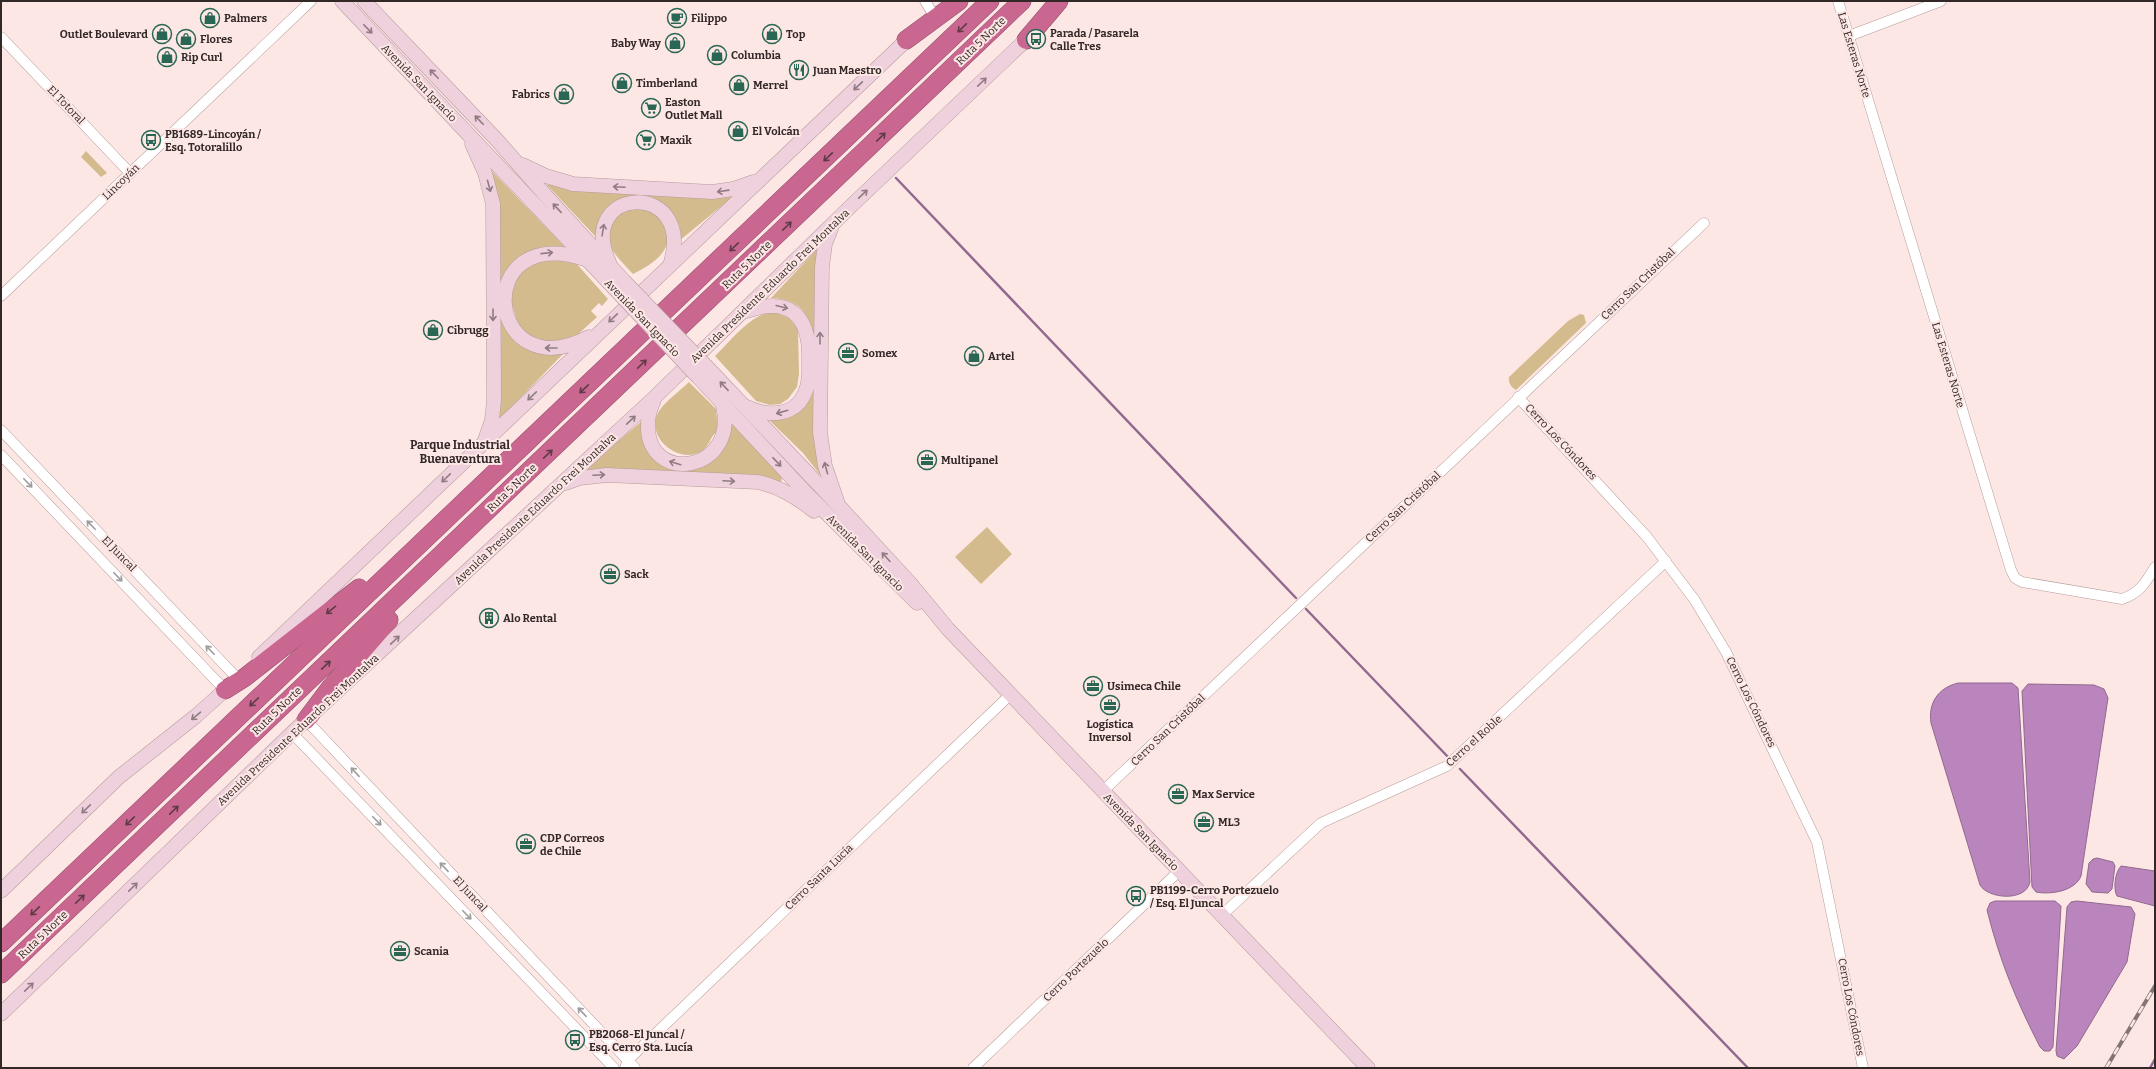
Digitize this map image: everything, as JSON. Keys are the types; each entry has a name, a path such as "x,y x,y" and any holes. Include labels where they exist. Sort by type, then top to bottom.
{"highway":[{"path":"906,40 959,1"},
{"name":"Ruta 5 Norte","path":"1,944 990,1"},
{"name":"Ruta 5 Norte","path":"1,974 1022,1"},
{"path":"1026,40 1059,1"},
{"path":"231,684 244,678 439,526"},
{"path":"306,720 343,673 469,529"}],"main road":[{"name":"Avenida San Ignacio","path":"342,1 484,150 585,259 619,285 703,372 742,405 838,505 910,583 948,629 1010,695 1368,1068"},
{"name":"Avenida San Ignacio","path":"364,1 515,159 547,197 612,267 619,285"},
{"path":"1,891 130,768 196,716 231,684 671,262 947,1"},
{"name":"Avenida Presidente Eduardo Frei Montalva","path":"1,1014 292,733 654,398 1066,1"},
{"path":"466,132 485,173 493,210 494,400 492,420 484,442"},
{"path":"484,150 494,146 496,139"},
{"path":"515,159 555,180 582,185 712,192 740,187 760,178"},
{"path":"612,267 602,240 604,224 610,214 618,207 634,201 646,202 656,206 670,220 675,240 671,262"},
{"path":"836,222 825,244 822,259 820,432 825,466 838,505"},
{"path":"585,259 554,252 542,253 530,258 515,271 508,282 505,296 506,309 510,322 517,333 527,342 539,347 552,349 568,346 600,331"},
{"path":"742,405 768,414 787,411 801,400 806,391 808,380 808,335 798,316 789,309 778,306 764,306 744,312"},
{"name":"Avenida San Ignacio","path":"703,372 722,402 838,527 913,600 948,629"},
{"path":"654,398 648,422 650,441 665,459 684,465 696,463 706,458 720,443 724,423 722,402"},
{"path":"562,484 580,478 607,475 758,482 773,486 788,493 822,518 838,527"}],"street":[{"name":"Lincoyán","path":"1,296 311,1"},
{"path":"924,1 933,14"},
{"name":"Las Esteras Norte","path":"1838,1 2011,570 2015,578 2022,582 2122,599 2132,596 2141,589 2155,567"},
{"path":"1849,36 1942,1"},
{"name":"El Totoral","path":"1,37 130,173"},
{"name":"Cerro San Cristóbal","path":"1103,791 1518,397 1704,223"},
{"name":"Cerro Los Cóndores","path":"1518,397 1625,511 1666,561 1720,640 1813,832 1823,866 1863,1068"},
{"name":"El Juncal","path":"1,430 184,622 231,684"},
{"name":"El Juncal","path":"1,455 172,634 231,684"},
{"name":"Cerro el Roble","path":"1221,916 1321,823 1447,766 1666,561"},
{"path":"172,634 184,622"},
{"name":"Cerro Santa Lucía","path":"611,1067 629,1065 1010,695"},
{"name":"El Juncal","path":"306,720 629,1065"},
{"name":"El Juncal","path":"292,733 611,1067"},
{"name":"Cerro Portezuelo","path":"973,1068 1179,871"}],"shaded area":[{"path":"86,151 107,173 101,177 81,157"},
{"path":"488,167 565,247 552,246 531,251 518,259 499,300 502,318 512,336 525,347 544,353 564,353 494,425"},
{"path":"549,183 735,195 679,241 679,233 675,218 659,202 644,197 600,221 595,236 547,185"},
{"path":"626,209 653,209 665,225 668,236 667,243 660,256 654,262 633,274 618,258 607,238 607,231 610,224"},
{"path":"821,245 822,477 803,453 769,420 786,417 797,412 806,405 811,395 814,381 814,349 811,327 808,318 795,304 784,300 771,298"},
{"path":"535,259 575,262 608,299 602,306 599,303 591,311 597,317 575,337 542,345 520,332 509,294 514,279"},
{"path":"774,312 789,318 798,329 799,374 797,387 788,399 780,404 770,405 756,401 715,356 749,322 757,317"},
{"path":"1580,314 1584,315 1586,323 1516,390 1513,388 1509,383 1509,377 1568,321"},
{"path":"689,382 716,409 718,431 715,433 705,449 698,453 689,455 673,451 665,445 656,431 655,422 660,409"},
{"path":"643,420 644,435 686,470 700,467 711,461 730,422 782,477 781,483 586,473 584,470"},
{"path":"987,527 1012,554 981,584 955,557"},
{"path":"1958,683 2012,683 2018,688 2030,882 2022,893 2006,896 1998,895 1984,890 1980,885 1930,716 1936,697 1951,685"},
{"path":"2028,684 2094,685 2104,689 2108,698 2081,876 2074,885 2062,891 2049,893 2036,892 2032,887 2022,691"},
{"path":"2097,858 2113,862 2115,866 2112,889 2108,893 2092,892 2086,884 2089,863 2093,859"},
{"path":"2121,866 2155,871 2155,906 2117,896 2115,881 2117,872"},
{"path":"1995,901 2055,901 2061,906 2053,1047 2050,1051 2044,1051 2040,1047 2023,1013 2003,964 1987,910 1990,903"},
{"path":"2077,901 2131,907 2135,914 2127,962 2077,1046 2064,1059 2057,1056 2056,1051 2067,907 2071,902"}],"waterway":[{"path":"896,178 1296,598"},
{"path":"1306,609 1449,758"},
{"path":"1460,769 1748,1068"},
{"path":"2150,1068 2155,1059"}],"railway":[{"path":"2106,1068 2155,986"}],"place":[{"name":"Palmers","path":"210,18"},
{"name":"Filippo","path":"677,18"},
{"name":"Outlet Boulevard","path":"162,34"},
{"name":"Top","path":"772,34"},
{"name":"Flores","path":"186,39"},
{"name":"Parada / Pasarela Calle Tres","path":"1036,39"},
{"name":"Baby Way","path":"675,43"},
{"name":"Columbia","path":"717,55"},
{"name":"Rip Curl","path":"167,57"},
{"name":"Juan Maestro","path":"799,70"},
{"name":"Timberland","path":"622,83"},
{"name":"Merrel","path":"739,85"},
{"name":"Fabrics","path":"564,94"},
{"name":"Easton Outlet Mall","path":"651,108"},
{"name":"El Volcán","path":"738,131"},
{"name":"PB1689-Lincoyán / Esq. Totoralillo","path":"151,140"},
{"name":"Maxik","path":"646,140"},
{"name":"Cibrugg","path":"433,330"},
{"name":"Somex","path":"848,353"},
{"name":"Artel","path":"974,356"},
{"name":"Multipanel","path":"927,460"},
{"name":"Sack","path":"610,574"},
{"name":"Alo Rental","path":"489,618"},
{"name":"Usimeca Chile","path":"1093,686"},
{"name":"Logística Inversol","path":"1110,705"},
{"name":"Max Service","path":"1178,794"},
{"name":"ML3","path":"1204,822"},
{"name":"CDP Correos de Chile","path":"526,844"},
{"name":"PB1199-Cerro Portezuelo / Esq. El Juncal","path":"1136,896"},
{"name":"Scania","path":"400,951"},
{"name":"PB2068-El Juncal / Esq. Cerro Sta. Lucía","path":"575,1040"}],"district":[{"name":"Parque Industrial Buenaventura","path":"460,452"}]}
